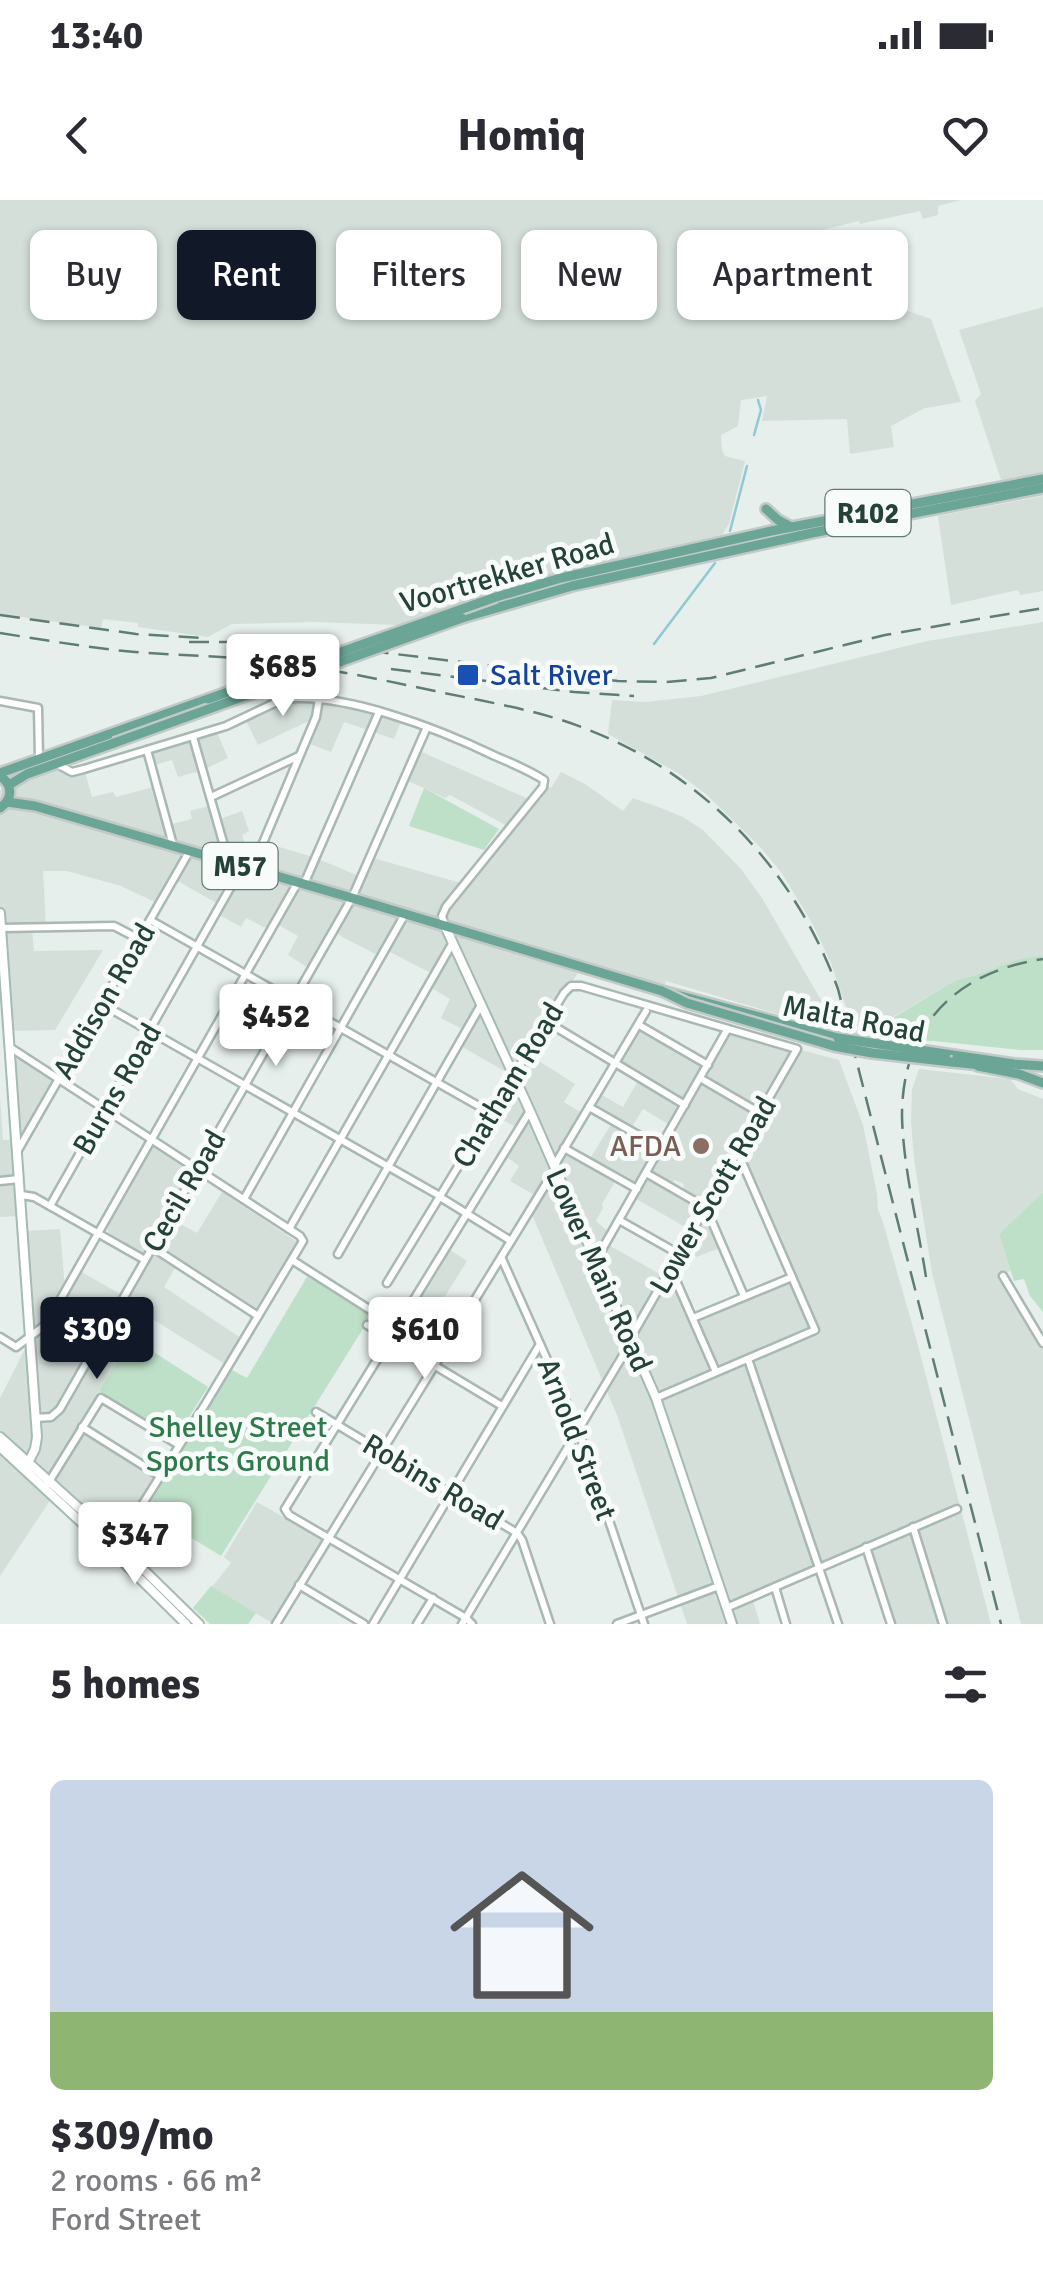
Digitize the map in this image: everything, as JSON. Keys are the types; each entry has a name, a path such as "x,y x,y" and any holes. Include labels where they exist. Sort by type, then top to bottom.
{"main road":[{"name":"Voortrekker Road","path":"6,797 20,777 493,608 572,586 1043,479"},
{"name":"Voortrekker Road","path":"913,508 1043,488"},
{"path":"766,509 791,528"},
{"name":"Voortrekker Road","path":"0,774 496,596 791,528 850,521"},
{"name":"R102","path":"0,774 6,797"},
{"name":"M57","path":"6,797 445,926"},
{"name":"Malta Road","path":"445,926 812,1033 972,1064 1043,1068"},
{"name":"Malta Road","path":"949,1058 1043,1068"},
{"path":"972,1064 1043,1083"}],"street":[{"path":"56,764 72,772 226,726 284,700 319,699 448,734 542,777 544,785 446,907 442,916 445,926"},
{"name":"Burns Road","path":"50,1206 197,947 247,868 300,755 319,699"},
{"path":"0,701 38,708 39,759"},
{"path":"0,1336 16,1346 51,1316 301,883 378,712"},
{"name":"Cecil Road","path":"36,1418 51,1417 60,1409 246,1086 352,898 427,727"},
{"path":"193,737 228,863"},
{"path":"147,750 174,847"},
{"path":"210,797 300,755"},
{"name":"Addison Road","path":"18,1151 189,852"},
{"path":"0,913 32,1335 37,1444 27,1465"},
{"path":"244,1199 405,914"},
{"path":"150,920 491,1113"},
{"path":"1,928 114,926 139,938"},
{"name":"Lower Main Road","path":"445,926 656,1398 732,1624"},
{"path":"289,1229 452,944"},
{"name":"Chatham Road","path":"387,1284 566,989 575,985 797,1049"},
{"path":"102,1004 341,1138 511,1242"},
{"path":"338,1254 481,1004"},
{"path":"276,1624 511,1242 646,1011"},
{"path":"547,1022 685,1105"},
{"path":"639,1024 708,1065"},
{"path":"596,1260 728,1030"},
{"path":"10,1048 303,1241 113,1546"},
{"name":"Lower Scott Road","path":"466,1622 797,1049"},
{"path":"700,1078 760,1113"},
{"path":"590,1107 660,1148"},
{"path":"466,1622 285,1511 530,1111"},
{"path":"564,1148 637,1189"},
{"path":"656,1398 815,1330 738,1152"},
{"path":"646,1173 705,1207 744,1296"},
{"path":"0,1180 20,1179"},
{"path":"21,1195 34,1197 145,1260"},
{"path":"620,1220 679,1254"},
{"path":"152,1247 258,1316"},
{"name":"Arnold Street","path":"501,1258 578,1429 644,1624"},
{"path":"292,1260 372,1312"},
{"path":"667,1275 677,1283 716,1372"},
{"path":"1003,1276 1043,1343"},
{"path":"693,1318 792,1277"},
{"path":"367,1326 502,1406"},
{"path":"372,1624 540,1344"},
{"path":"748,1359 838,1624"},
{"path":"48,1484 101,1398 179,1445"},
{"name":"Robins Road","path":"316,1412 517,1533 550,1624"},
{"path":"82,1428 160,1476"},
{"path":"0,1436 183,1617 198,1624"},
{"path":"0,1448 27,1465"},
{"path":"726,1608 957,1508"},
{"path":"912,1527 943,1624"},
{"path":"866,1547 891,1624"},
{"path":"299,1585 364,1624"},
{"path":"618,1624 719,1586"},
{"path":"775,1587 786,1624"},
{"path":"417,1624 432,1598"}],"shaded area":[{"path":"0,200 961,200 938,206 938,215 923,219 920,211 822,230 677,230 677,320 908,320 908,311 931,319 961,402 925,408 891,426 894,447 850,454 847,419 762,421 767,396 741,400 738,426 721,435 725,456 745,461 729,524 722,535 531,578 397,625 232,624 208,637 103,619 101,628 0,614"},
{"path":"1043,307 1043,472 1001,480 975,401 981,394 959,330"},
{"path":"1043,496 1043,591 1020,595 1018,590 951,605 938,516"},
{"path":"1043,622 1043,955 956,980 879,1025 876,1039 855,1034 831,963 781,872 707,795 678,773 608,734 612,700 645,702 701,696 927,641"},
{"path":"306,698 402,719 394,739 344,722 331,752 305,742 315,718 258,745 244,717 283,699"},
{"path":"216,730 228,758 178,777 172,760 151,766 147,750"},
{"path":"417,750 531,800 544,785 551,788 561,772 623,811 633,798 683,817 703,830 741,869 762,898 825,1007 825,1028 666,981 662,991 582,966 528,1054 575,1084 564,1102 585,1115 564,1148 588,1162 613,1121 589,1107 598,1093 623,1107 639,1079 615,1063 639,1025 708,1065 727,1030 839,1060 863,1125 878,1210 991,1624 891,1624 866,1548 752,1597 760,1624 687,1624 617,1415 530,1210 538,1197 510,1181 519,1166 504,1155 519,1129 491,1113 513,1076 459,1045 466,1031 441,1018 450,999 428,986 435,975 386,950 381,957 333,932 307,967 288,955 298,936 275,923 270,930 246,918 241,927 216,913 220,905 174,879 159,904 121,886 67,871 43,871 46,928 32,929 34,951 103,950 55,1030 9,1031 4,980 0,980 0,790 55,763 72,772 84,769 92,797 113,792 116,797 157,786 168,825 192,819 190,811 212,805 217,820 242,811 249,831 242,835 245,844 260,848 263,842 361,877 370,857 464,884 509,827 450,795 445,798 404,779","holes":["701,1079 760,1113 738,1152 791,1277 693,1317 672,1278 607,1244 611,1234 596,1221 617,1178 637,1189 633,1197 692,1231 689,1237 696,1257 723,1247 705,1207 647,1174 661,1148 630,1130 643,1109 673,1127"]},
{"path":"11,1048 59,1080 18,1151 23,1216 0,1217 0,1097 3,1140 16,1139"},
{"path":"919,1069 1010,1079 1018,1089 1043,1099 1043,1192 999,1234 1011,1270 1003,1275 1043,1343 1043,1624 1021,1624 932,1273 911,1121 912,1089"},
{"name":"AFDA","path":"702,1085 754,1115 703,1203 685,1192 683,1183 674,1180 671,1185 652,1173"},
{"path":"153,1146 187,1169 189,1176 142,1253 106,1228"},
{"path":"222,1192 297,1242 256,1309 180,1260 164,1287 244,1340 228,1366 146,1315 99,1391 101,1398 82,1427 160,1476 115,1542 97,1526 91,1532 53,1496 0,1576 0,1398 32,1335 24,1231 60,1229 65,1289 78,1270 124,1296 169,1218 197,1233"},
{"path":"450,1250 467,1261 437,1309 420,1299"},
{"path":"257,1502 322,1539 272,1623 212,1587 231,1563 224,1557"}],"green space":[{"path":"424,788 499,829 484,850 409,826"},
{"path":"1043,955 1043,1050 876,1039 879,1026 956,980"},
{"path":"1043,1192 1043,1312 1030,1296 1024,1279 1014,1281 999,1234"},
{"name":"Shelley Street Sports Ground","path":"308,1275 371,1316 221,1556 146,1510 232,1370 247,1378"},
{"path":"132,1338 208,1387 175,1439 99,1391"},
{"path":"211,1586 256,1613 248,1624 210,1624 193,1608"}],"waterway":[{"path":"754,435 761,410 758,400"},
{"path":"730,531 747,466"},
{"path":"654,644 715,563"}],"railway":[{"path":"189,642 321,645 618,681 666,682 711,678 885,635 1043,608"},
{"path":"0,615 136,634 204,638"},
{"path":"0,633 118,650 298,665 532,712 632,749 708,801 741,832 797,905 838,989 1001,1624"},
{"path":"391,669 634,696"},
{"path":"926,1277 903,1135 904,1084 912,1055 940,1008 960,990 984,976 1043,959"}],"place":[{"name":"Salt River","path":"468,675"},
{"name":"AFDA","path":"701,1146"}]}
